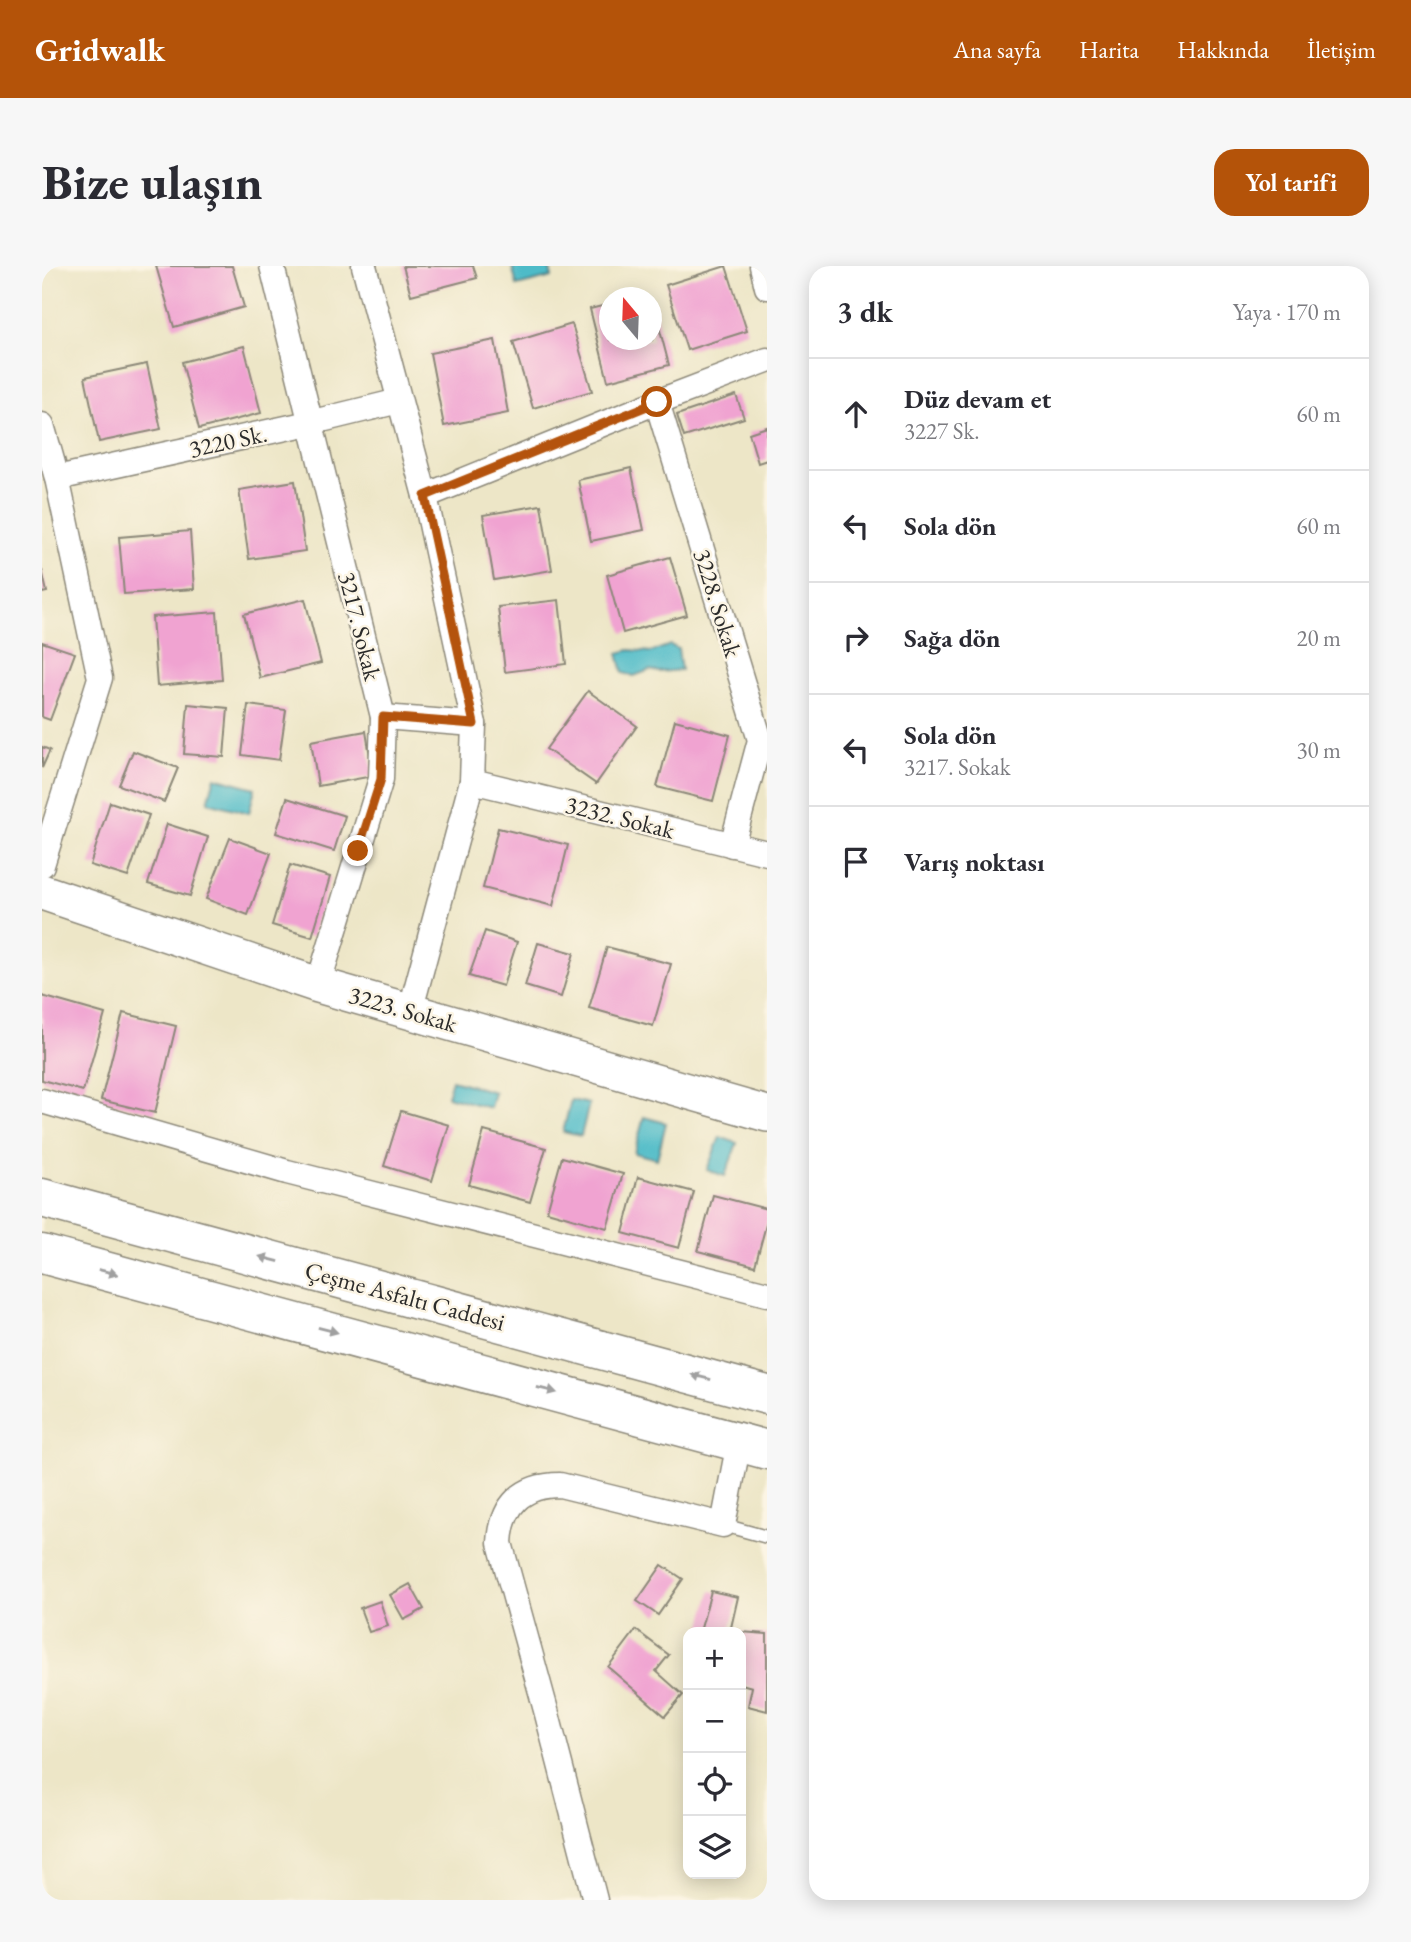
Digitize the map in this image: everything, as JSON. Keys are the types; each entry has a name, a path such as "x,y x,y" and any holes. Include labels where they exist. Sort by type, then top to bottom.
{"highway":[{"name":"Çeşme Asfaltı Caddesi","path":"42,1198 767,1395"},
{"path":"42,1254 753,1446"}],"street":[{"name":"3217. Sokak","path":"272,266 383,717 381,779 317,985"},
{"path":"364,266 425,496 474,724 472,780 410,1012"},
{"path":"762,266 767,287"},
{"path":"425,496 767,360"},
{"name":"3220 Sk.","path":"57,478 399,401"},
{"name":"3228. Sokak","path":"657,402 760,740 732,845"},
{"path":"42,425 57,478 100,678 42,865"},
{"path":"383,717 474,724"},
{"name":"3232. Sokak","path":"472,780 767,853"},
{"name":"3223. Sokak","path":"42,892 317,985 767,1114"},
{"path":"42,1101 287,1172 767,1294"},
{"path":"595,1900 500,1543 501,1528 514,1501 524,1493 547,1485 560,1485 723,1525 753,1446"}],"lane":[{"path":"723,1525 767,1537"}],"water":[{"path":"512,266 549,266 552,277 517,286"},
{"path":"670,645 678,649 681,670 650,670 634,676 623,673 618,653 630,650 651,652"},
{"path":"215,777 255,788 249,813 208,802"},
{"path":"452,1080 494,1092 490,1108 447,1096"},
{"path":"571,1100 589,1104 581,1136 563,1132"},
{"path":"644,1117 666,1123 657,1159 634,1153"},
{"path":"720,1137 737,1143 725,1176 707,1170"}],"building":[{"path":"156,266 232,266 244,307 174,327"},
{"path":"403,266 473,266 477,278 411,295"},
{"path":"726,266 747,331 687,350 666,285"},
{"path":"599,307 599,345 590,309"},
{"path":"572,324 592,391 533,408 513,342"},
{"path":"662,338 669,365 608,381 600,350 662,350"},
{"path":"495,340 508,413 444,426 430,353"},
{"path":"244,346 261,413 199,429 182,362"},
{"path":"147,364 161,429 99,442 85,377"},
{"path":"736,395 744,418 684,437 677,415"},
{"path":"767,427 767,460 758,463 749,433"},
{"path":"631,468 644,530 591,541 578,480"},
{"path":"295,481 305,551 249,559 239,490"},
{"path":"541,505 552,570 494,580 483,515"},
{"path":"190,531 194,589 124,594 119,537"},
{"path":"670,557 687,615 623,633 607,575"},
{"path":"42,570 47,592 42,593"},
{"path":"305,599 321,663 260,678 244,614"},
{"path":"559,600 566,664 505,672 498,607"},
{"path":"217,612 222,680 157,686 152,617"},
{"path":"42,642 75,653 50,720 42,717"},
{"path":"588,691 637,726 596,784 546,749"},
{"path":"188,704 228,708 224,757 184,754"},
{"path":"248,705 286,710 279,760 242,755"},
{"path":"675,720 730,735 713,801 657,787"},
{"path":"366,731 373,776 318,786 311,741"},
{"path":"42,747 50,750 42,768"},
{"path":"133,751 178,768 164,802 119,785"},
{"path":"287,798 345,816 334,851 276,833"},
{"path":"110,802 149,815 128,877 90,865"},
{"path":"167,824 208,837 190,896 148,884"},
{"path":"498,828 568,845 553,906 483,888"},
{"path":"230,838 271,853 248,915 206,899"},
{"path":"290,865 330,877 312,937 272,925"},
{"path":"485,931 517,942 503,986 469,976"},
{"path":"538,943 574,953 561,997 525,986"},
{"path":"607,947 671,964 653,1026 589,1008"},
{"path":"42,996 105,1014 83,1091 42,1080"},
{"path":"123,1013 176,1026 155,1113 101,1100"},
{"path":"401,1111 449,1125 432,1181 384,1166"},
{"path":"484,1131 546,1148 530,1202 469,1185"},
{"path":"562,1157 623,1174 607,1228 547,1211"},
{"path":"638,1177 694,1192 679,1248 623,1233"},
{"path":"713,1195 767,1209 767,1221 755,1266 698,1251"},
{"path":"662,1565 683,1579 658,1615 637,1601"},
{"path":"410,1584 424,1609 404,1620 390,1595"},
{"path":"711,1591 738,1597 731,1627 701,1627"},
{"path":"380,1601 388,1626 369,1632 360,1608"},
{"path":"636,1630 669,1655 656,1671 683,1695 665,1716 608,1667"},
{"path":"746,1632 767,1634 767,1711 748,1706 752,1687 746,1685"}],"route":[{"path":"358,851 381,779 383,717 474,724 425,496 657,402"}]}
